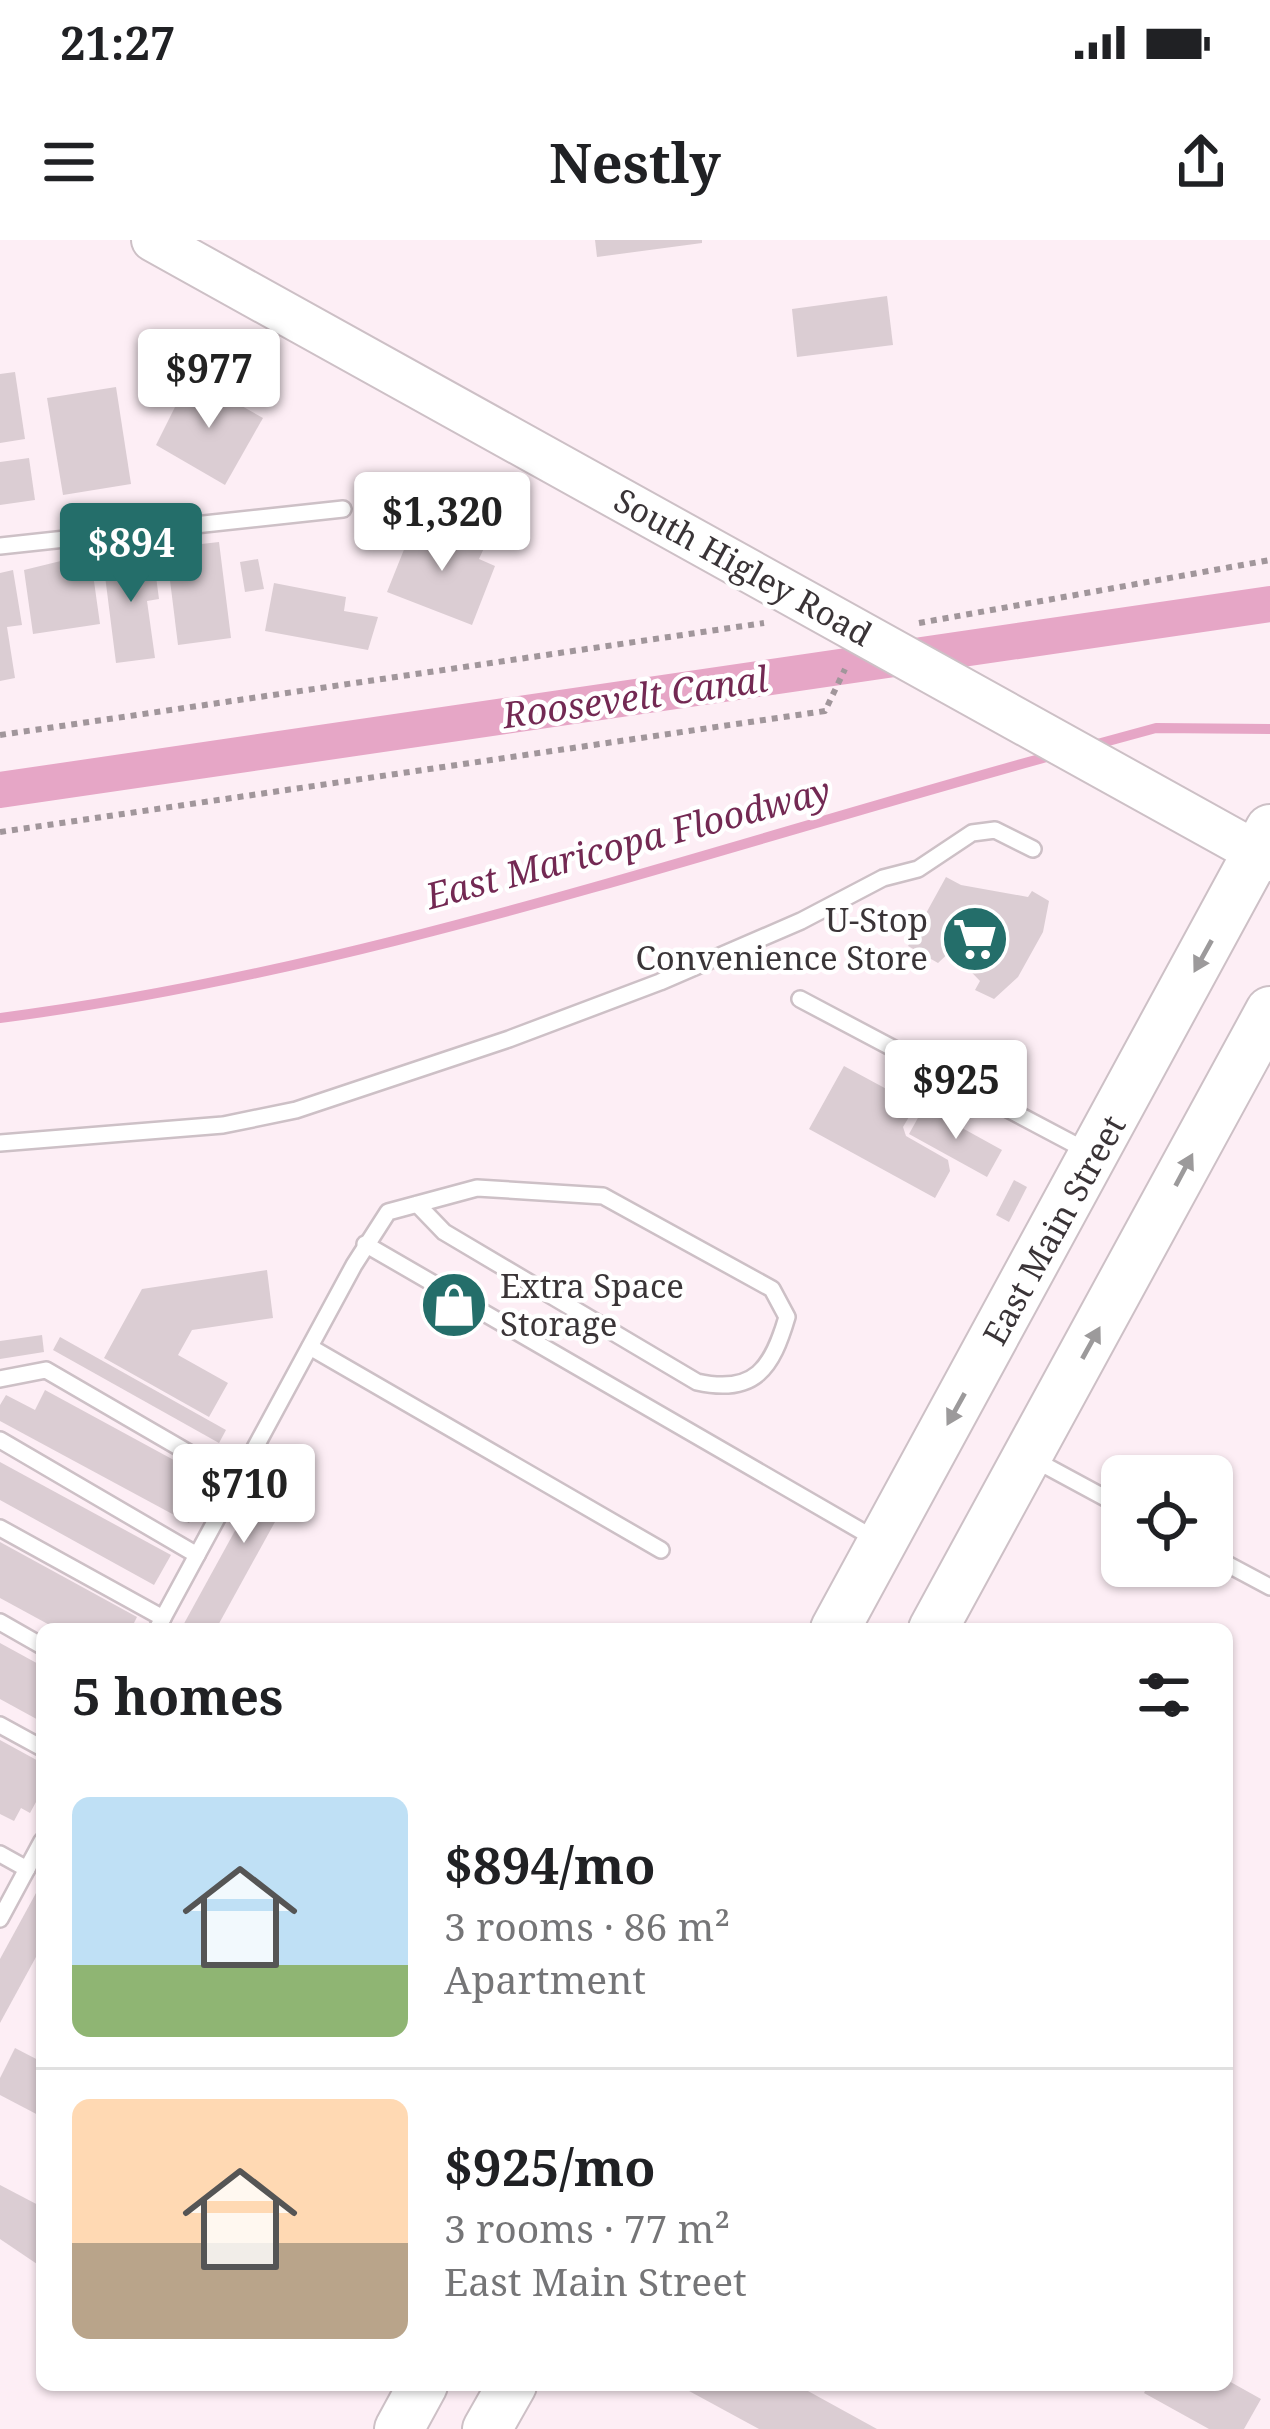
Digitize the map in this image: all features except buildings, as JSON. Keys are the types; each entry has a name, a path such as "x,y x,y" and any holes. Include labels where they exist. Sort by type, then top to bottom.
{"main road":[{"name":"South Higley Road","path":"153,240 858,644 950,681 1138,786 1266,847"},
{"name":"East Main Street","path":"839,1623 1266,847"},
{"path":"936,1623 1270,1011"},
{"path":"399,2429 420,2391"},
{"path":"488,2429 509,2391"}],"lane":[{"path":"0,546 343,509"},
{"path":"0,1143 223,1125 296,1110 509,1039 660,982 801,921 883,878 918,868 972,832 995,830 1033,849"},
{"path":"800,999 1095,1156"},
{"path":"161,1623 365,1244 388,1212 417,1204 477,1188 603,1196 772,1289 787,1317 777,1350 754,1379 724,1388 697,1382 443,1232 417,1204"},
{"path":"365,1244 882,1544"},
{"path":"310,1347 661,1550"},
{"path":"0,1379 46,1370 237,1481"},
{"path":"0,1440 197,1555"},
{"path":"1029,1457 1101,1496"},
{"path":"0,1528 158,1623"},
{"path":"1233,1567 1270,1587"},
{"path":"0,1622 36,1643"},
{"path":"0,1725 36,1745"},
{"path":"0,1919 36,1852"},
{"path":"0,1854 27,1869"}],"path":[{"path":"0,832 825,711 858,644 1270,560"},
{"path":"0,735 767,623"}],"waterway":[{"name":"Roosevelt Canal","path":"0,790 1270,604"},
{"name":"East Maricopa Floodway","path":"1090,746 1156,728 1270,729"},
{"name":"East Maricopa Floodway","path":"0,1018 134,997 399,940 1054,755"}],"place":[{"name":"U-Stop Convenience Store","path":"975,939"},
{"name":"Extra Space Storage","path":"454,1305"}]}
